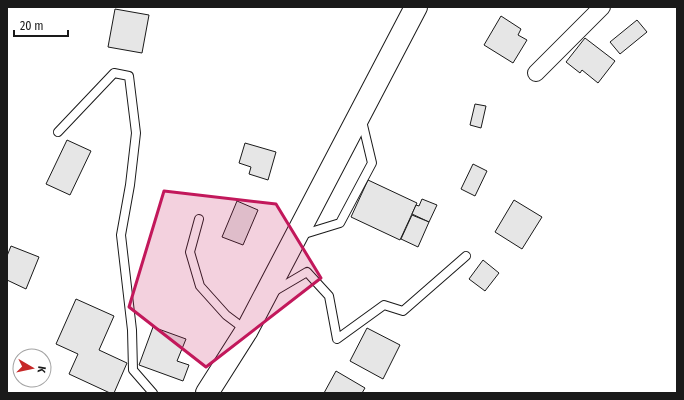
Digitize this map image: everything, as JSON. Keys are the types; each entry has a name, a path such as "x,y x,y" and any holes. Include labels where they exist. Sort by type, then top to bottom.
{"main road":[{"path":"207,393 247,330 265,297 416,7"}],"street":[{"path":"536,73 602,7"}],"lane":[{"path":"58,132 114,72 129,76 136,133 130,185 121,235 132,330 133,370 153,393"},
{"path":"298,236 340,223 372,163 360,113"},
{"path":"199,220 190,252 200,286 226,315 247,330"},
{"path":"265,297 307,272 329,296 337,339 384,305 403,311 466,256"}],"highlighted area":[{"path":"164,191 276,204 321,278 206,367 129,307"}],"building":[{"path":"115,9 149,15 142,53 108,47"},
{"path":"501,16 521,29 518,35 527,40 513,63 484,45"},
{"path":"637,20 647,32 620,54 610,42"},
{"path":"585,38 615,61 598,83 582,70 580,73 566,62"},
{"path":"475,104 486,106 481,128 470,125"},
{"path":"67,140 91,151 70,195 46,184"},
{"path":"245,143 276,152 268,180 249,174 251,167 239,163"},
{"path":"473,164 487,171 475,196 461,189"},
{"path":"368,180 417,203 400,240 351,217"},
{"path":"422,199 437,205 429,222 412,214 416,205 419,206"},
{"path":"514,200 542,217 522,249 495,232"},
{"path":"237,201 258,210 243,245 222,237"},
{"path":"412,215 429,222 418,247 401,239"},
{"path":"11,246 39,257 26,289 7,280 7,256"},
{"path":"483,260 499,273 485,291 469,279"},
{"path":"76,299 114,316 99,350 127,363 114,393 110,393 69,374 78,354 56,344"},
{"path":"153,327 186,339 177,361 189,365 183,381 139,365"},
{"path":"367,328 400,345 383,379 350,361"},
{"path":"336,371 365,388 362,393 324,393"}]}
